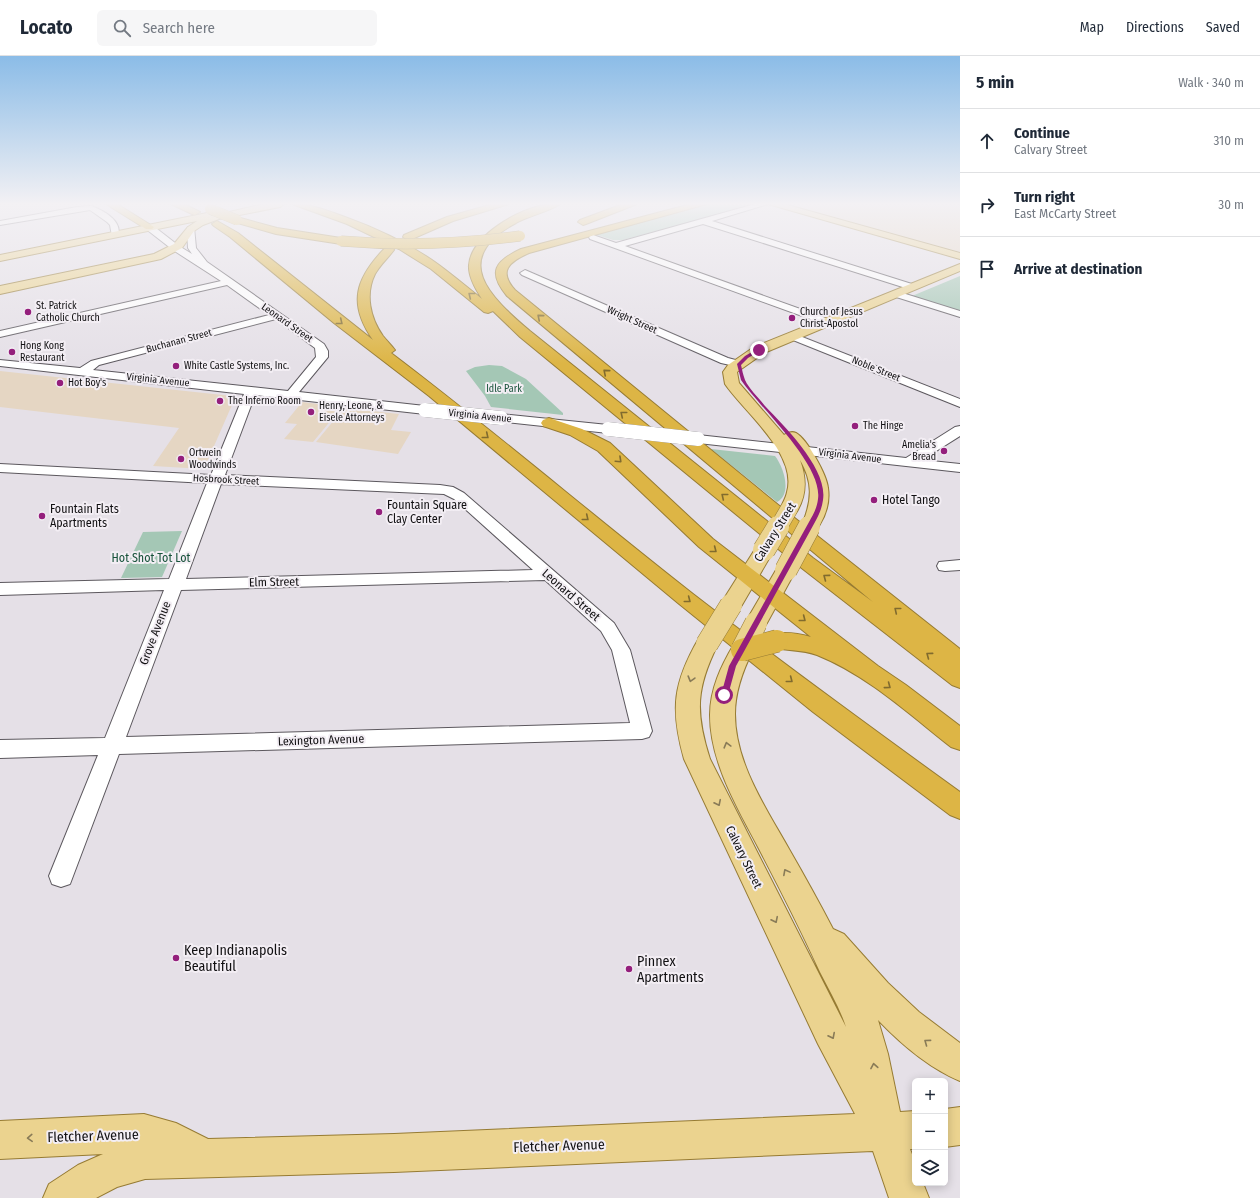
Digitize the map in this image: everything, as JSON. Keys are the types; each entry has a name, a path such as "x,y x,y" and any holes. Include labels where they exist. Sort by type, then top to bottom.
{"highway":[{"path":"261,257 338,320 429,401 816,700 960,807"},
{"path":"382,257 367,277 363,294 365,312 373,330 429,401"},
{"path":"420,257 435,267 486,308 525,334"},
{"path":"475,257 474,269 476,278 485,295 525,334 806,562 960,679"},
{"path":"513,257 503,266 501,272 502,281 511,293 775,512 960,661"},
{"path":"548,423 576,432 604,447 706,543 960,740"},
{"path":"737,658 777,641 790,640 815,645 868,670"}],"main road":[{"path":"0,290 154,257"},
{"path":"739,364 752,353 960,267"},
{"name":"Calvary Street","path":"739,364 741,377 745,384 794,450 812,466 821,490 819,507 812,522 737,658 726,689 722,724 728,750 739,782 812,920 859,1017 900,1131 909,1198"},
{"name":"Calvary Street","path":"794,450 795,468 798,481 795,500 747,576 693,671 688,691 688,728 697,759 833,1038 900,1131"},
{"path":"812,920 866,984 901,1020 928,1043 960,1063"},
{"path":"948,1128 960,1126"},
{"name":"Fletcher Avenue","path":"63,1198 76,1188 103,1172 135,1162 204,1158 410,1152 900,1131"},
{"name":"Fletcher Avenue","path":"0,1140 144,1133 176,1142 204,1158"}],"street":[{"name":"Leonard Street","path":"192,257 318,345 322,351 321,359 291,395"},
{"name":"Leonard Street","path":"199,257 205,265"},
{"path":"650,257 827,322"},
{"path":"828,257 912,287"},
{"name":"Wright Street","path":"525,273 725,361 739,364"},
{"path":"1,332 227,282"},
{"path":"896,294 960,314"},
{"name":"Buchanan Street","path":"83,372 95,363 277,316"},
{"name":"Noble Street","path":"792,336 960,402"},
{"name":"Virginia Avenue","path":"0,363 291,395 429,401 501,418 960,468"},
{"name":"Grove Avenue","path":"61,876 251,390"},
{"path":"906,463 960,430"},
{"name":"Hosbrook Street","path":"0,468 440,489 451,491"},
{"name":"Leonard Street","path":"451,491 459,496 608,627 621,650 642,731"},
{"name":"Elm Street","path":"0,589 549,575"},
{"name":"Lexington Avenue","path":"0,749 642,731"}],"shaded area":[{"path":"0,371 232,396 235,398 204,469 153,466 179,428 0,407"},
{"path":"302,402 342,407 313,442 284,439 297,424 285,423"},
{"path":"344,408 399,414 391,430 411,432 398,454 316,442"}],"green space":[{"path":"960,276 960,312 912,296"},
{"name":"Idle Park","path":"489,365 502,366 526,379 563,413 563,415 491,407 485,396 466,371 475,367"},
{"path":"711,449 775,456 781,466 785,480 785,493 782,498 777,502"},
{"name":"Hot Shot Tot Lot","path":"182,531 162,577 121,578 143,532"}],"place":[{"name":"St. Patrick Catholic Church","path":"28,312"},
{"name":"Church of Jesus Christ-Apostol","path":"792,318"},
{"name":"Hong Kong Restaurant","path":"12,352"},
{"name":"White Castle Systems, Inc.","path":"176,366"},
{"name":"Hot Boy's","path":"60,383"},
{"name":"The Inferno Room","path":"220,401"},
{"name":"Henry, Leone, & Eisele Attorneys","path":"311,412"},
{"name":"The Hinge","path":"855,426"},
{"name":"Amelia's Bread","path":"944,451"},
{"name":"Ortwein Woodwinds","path":"181,459"},
{"name":"Hotel Tango","path":"874,500"},
{"name":"Fountain Square Clay Center","path":"379,512"},
{"name":"Fountain Flats Apartments","path":"42,516"},
{"name":"Keep Indianapolis Beautiful","path":"176,958"},
{"name":"Pinnex Apartments","path":"629,969"}],"route":[{"path":"724,695 733,666 818,512 821,498 821,490 811,463 795,442 756,398 741,377 741,369 739,364 746,357 759,350"}]}
